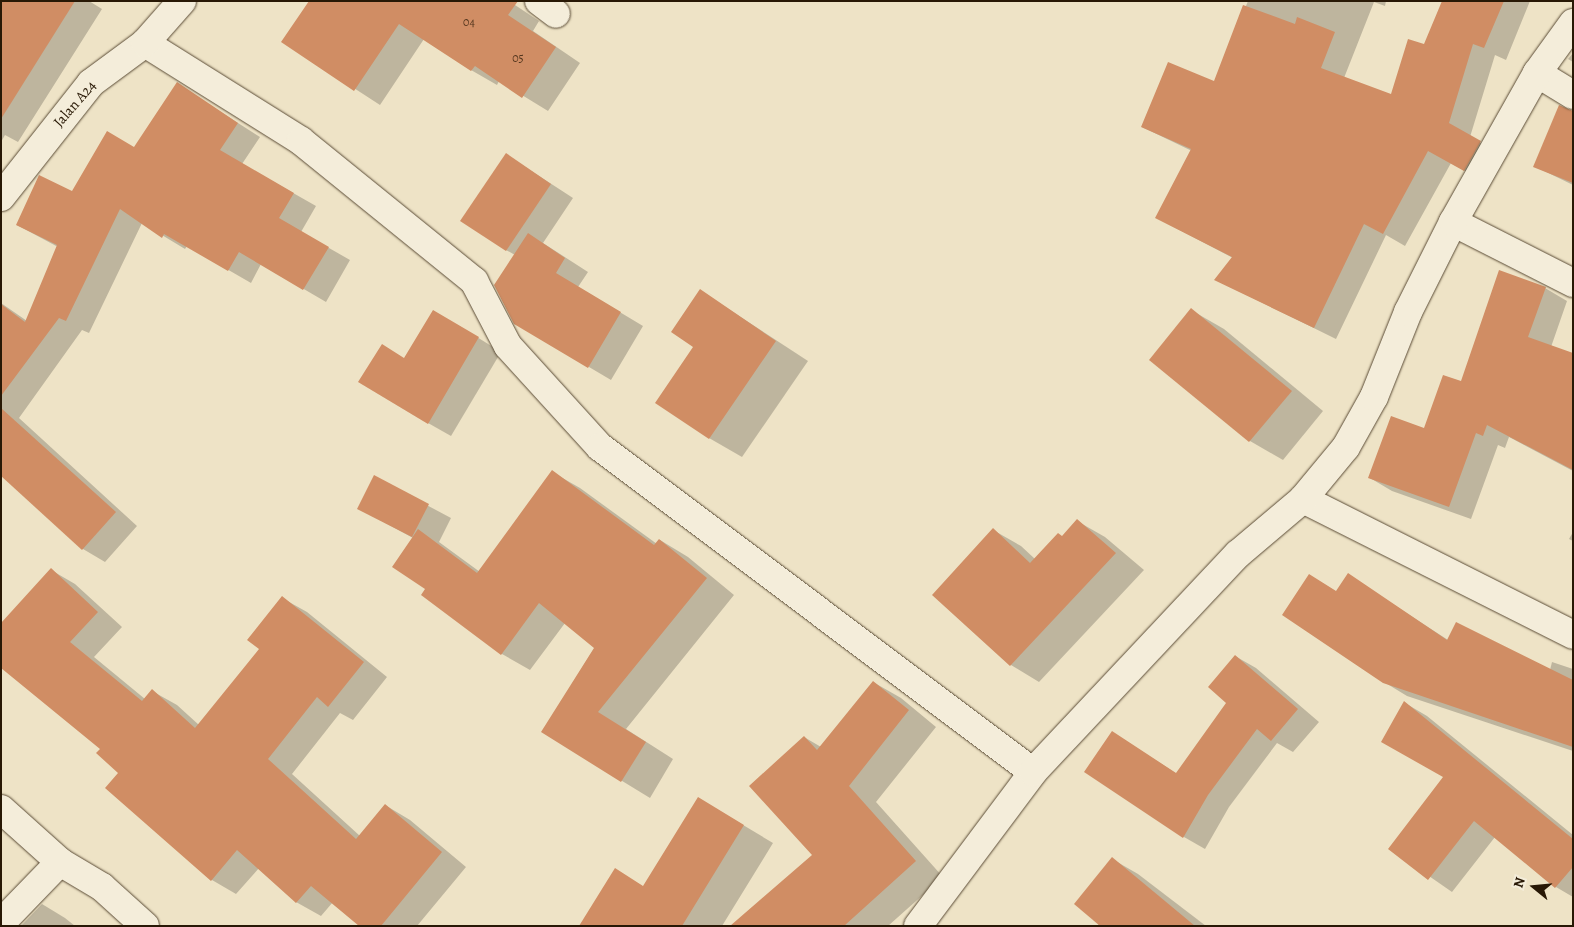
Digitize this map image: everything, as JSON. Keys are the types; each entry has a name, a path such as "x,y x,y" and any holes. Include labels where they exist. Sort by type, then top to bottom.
{"street":[{"name":"Jalan A24","path":"1,197 91,83 145,43 182,1"},
{"path":"918,926 1033,772 1238,554 1303,499 1346,447 1374,397 1408,312 1453,222 1537,73 1573,23"},
{"path":"145,43 301,141 474,281 508,346 600,447 1033,772"},
{"path":"1537,73 1573,95"},
{"path":"1453,222 1573,283"},
{"path":"1303,499 1573,635"},
{"path":"1,809 60,862 102,887 144,926"},
{"path":"1,923 60,862"}],"building":[{"path":"1,1 75,1 1,119"},
{"path":"309,1 518,1 508,15 556,47 522,98 475,66 471,71 399,24 354,91 281,42"},
{"path":"1442,1 1504,1 1484,48 1473,44 1449,123 1481,141 1464,171 1428,151 1383,234 1364,224 1314,328 1214,280 1232,257 1155,218 1191,149 1141,127 1168,62 1214,81 1243,5 1295,24 1297,17 1335,32 1321,68 1391,94 1408,39 1424,44"},
{"path":"177,82 238,123 220,150 294,193 279,218 329,247 303,290 239,252 228,271 164,234 162,238 120,209 66,321 59,318 1,396 1,304 25,322 57,245 16,225 39,175 72,191 107,131 134,147"},
{"path":"1559,105 1573,111 1573,183 1533,167"},
{"path":"506,153 551,184 506,251 460,221"},
{"path":"528,233 565,258 556,273 621,312 588,368 514,324 494,285"},
{"path":"1499,270 1546,287 1528,337 1573,353 1573,470 1487,425 1483,436 1476,433 1449,507 1368,478 1391,416 1424,428 1443,375 1461,381"},
{"path":"700,289 776,341 709,439 655,403 693,347 671,332"},
{"path":"1191,308 1292,391 1249,442 1149,360"},
{"path":"433,310 479,337 428,424 358,382 382,344 404,358"},
{"path":"1,408 116,512 82,550 1,476"},
{"path":"552,470 654,545 659,539 707,578 598,712 646,742 621,782 541,732 594,648 539,603 501,655 421,595 425,589 392,567 418,529 477,573"},
{"path":"374,475 429,504 412,537 357,509"},
{"path":"1077,519 1116,553 1010,666 932,595 993,528 1030,563 1058,533 1062,536"},
{"path":"51,568 98,612 70,642 142,701 152,689 195,728 259,649 247,640 282,596 364,662 328,707 317,697 268,759 356,839 385,804 442,852 381,926 359,926 311,886 296,903 237,850 211,881 105,788 118,773 96,753 100,749 1,668 1,623"},
{"path":"1348,573 1447,640 1456,622 1573,680 1573,747 1383,683 1282,615 1309,574 1336,591"},
{"path":"1235,655 1298,709 1271,741 1257,729 1208,795 1183,838 1084,772 1112,731 1176,773 1226,703 1208,687"},
{"path":"873,681 909,710 849,786 916,861 844,926 730,926 812,855 749,786 804,736 817,750"},
{"path":"1404,701 1573,839 1573,867 1555,888 1474,821 1428,880 1388,849 1443,777 1381,742"},
{"path":"698,797 744,825 682,926 579,926 615,868 643,886"},
{"path":"1112,857 1195,926 1100,926 1074,904"}]}
